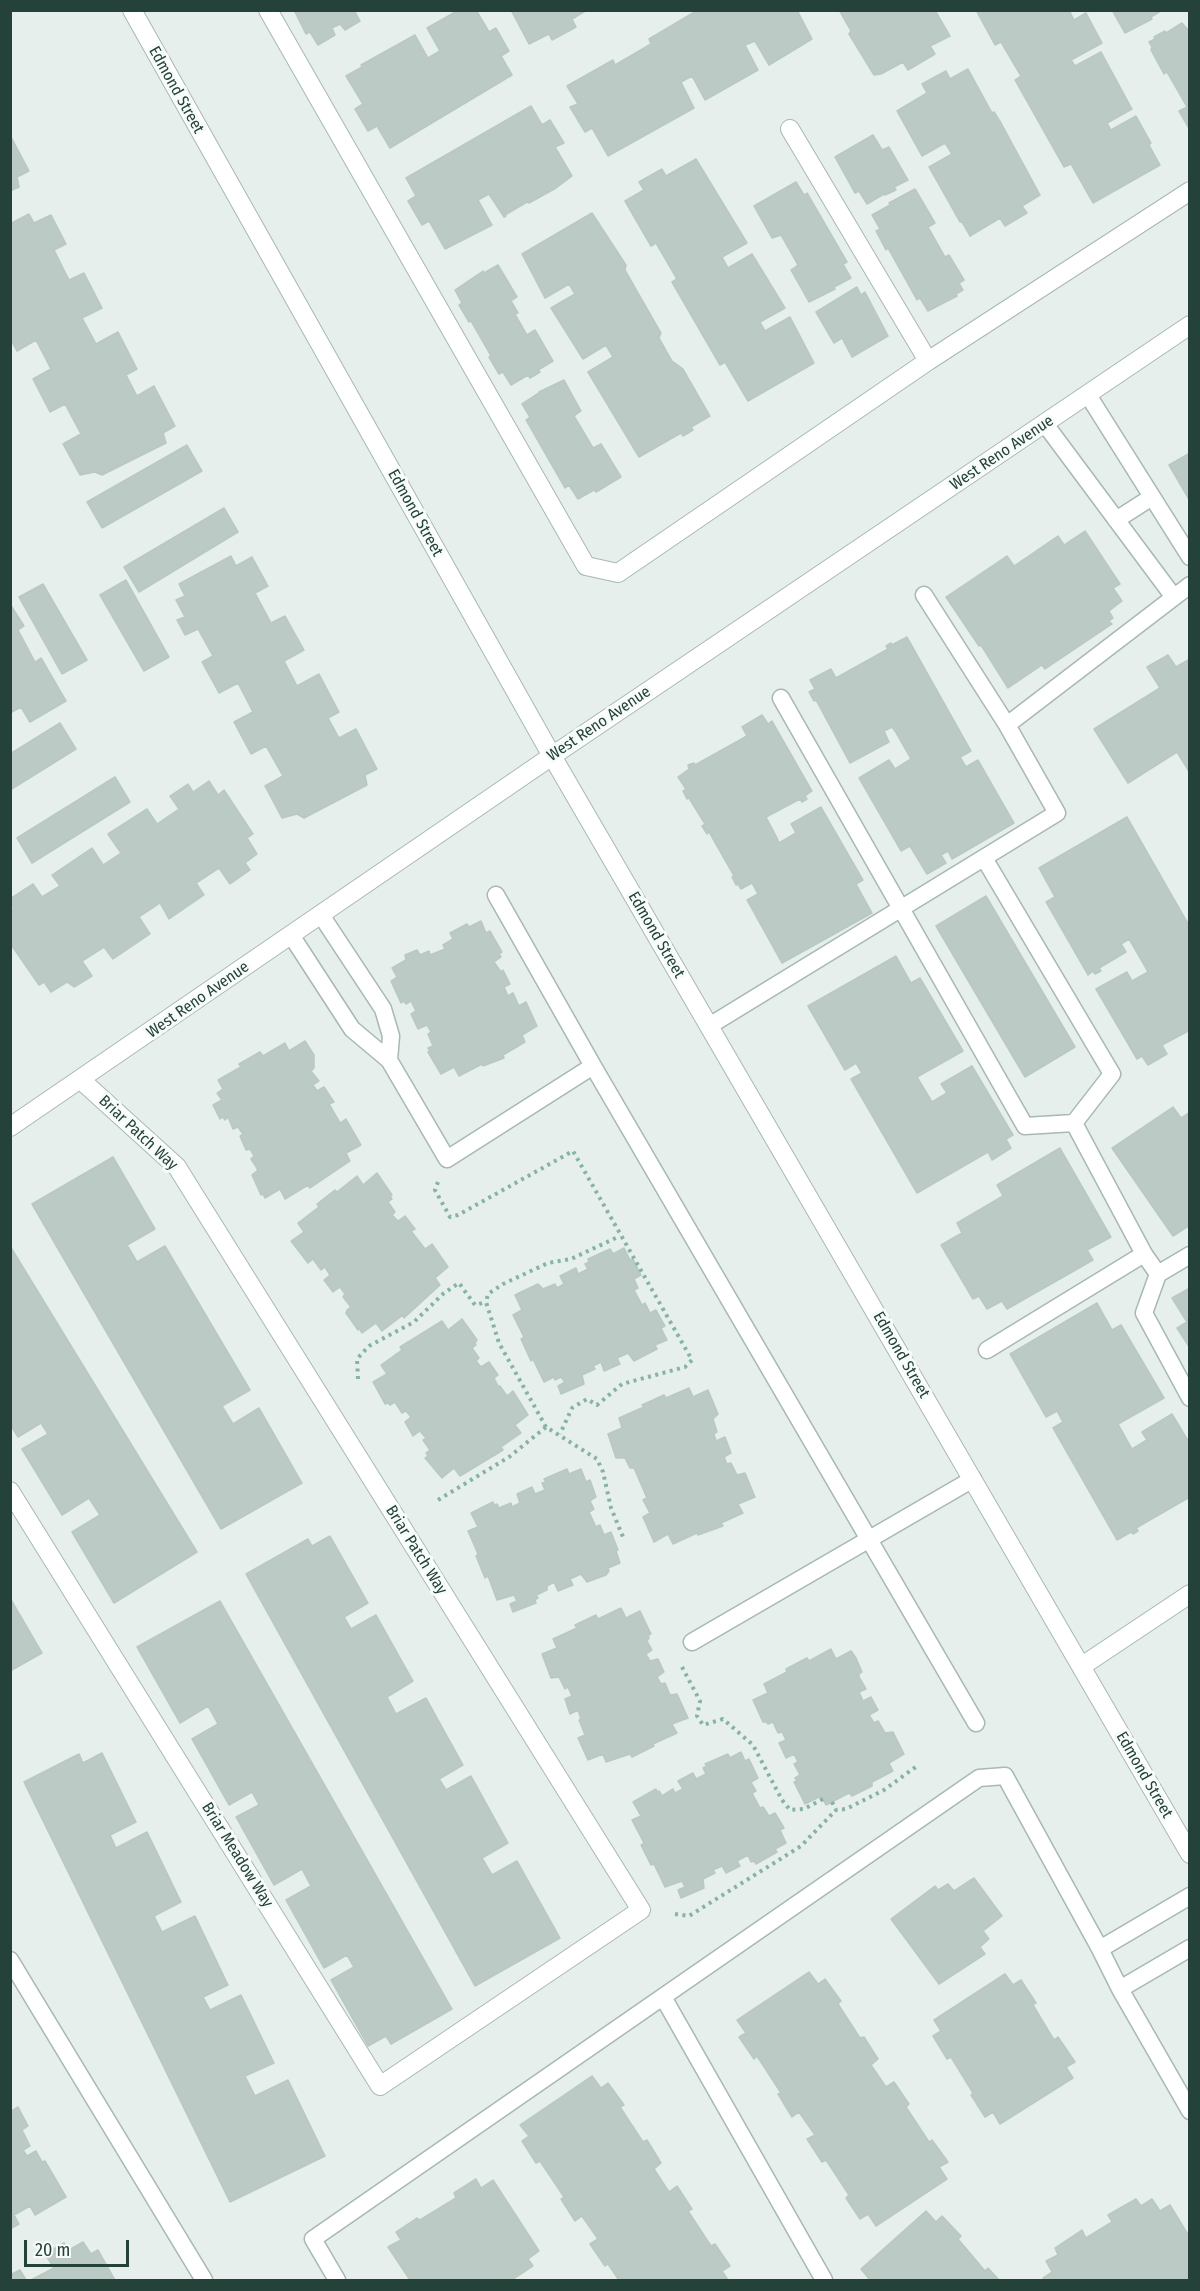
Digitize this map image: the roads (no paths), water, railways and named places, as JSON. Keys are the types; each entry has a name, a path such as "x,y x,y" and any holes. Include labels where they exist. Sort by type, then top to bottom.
{"street":[{"name":"Edmond Street","path":"132,10 552,756 1190,1854"},
{"path":"268,10 586,566 618,573 928,361 1190,191"},
{"path":"790,129 928,361"},
{"name":"West Reno Avenue","path":"10,1127 552,756 1190,325"},
{"name":"Briar Patch Way","path":"81,1080 177,1167 640,1910 510,1998"},
{"name":"Briar Meadow Way","path":"10,1491 380,2086 510,1998"},
{"path":"1082,1666 1190,1594"}],"lane":[{"path":"1088,395 1190,557"},
{"path":"1045,424 1173,596"},
{"path":"1116,520 1152,497"},
{"path":"1007,726 1190,585"},
{"path":"709,1026 1057,813 1007,726 924,595"},
{"path":"781,698 1025,1126 1074,1123 1112,1074 984,858"},
{"path":"496,895 593,1066 976,1723"},
{"path":"321,915 383,1009 391,1036 389,1059"},
{"path":"291,936 352,1029 389,1059 447,1159 593,1066"},
{"path":"1074,1123 1144,1254 1158,1274"},
{"path":"987,1350 1144,1254"},
{"path":"1190,1255 1158,1274 1144,1312 1190,1398"},
{"path":"692,1642 973,1479"},
{"path":"337,2280 313,2239 979,1778 1005,1776 1120,1989 1190,2111"},
{"path":"1100,1949 1190,1896"},
{"path":"1120,1989 1190,1948"},
{"path":"10,1960 204,2280"},
{"path":"663,1997 824,2280"}]}
